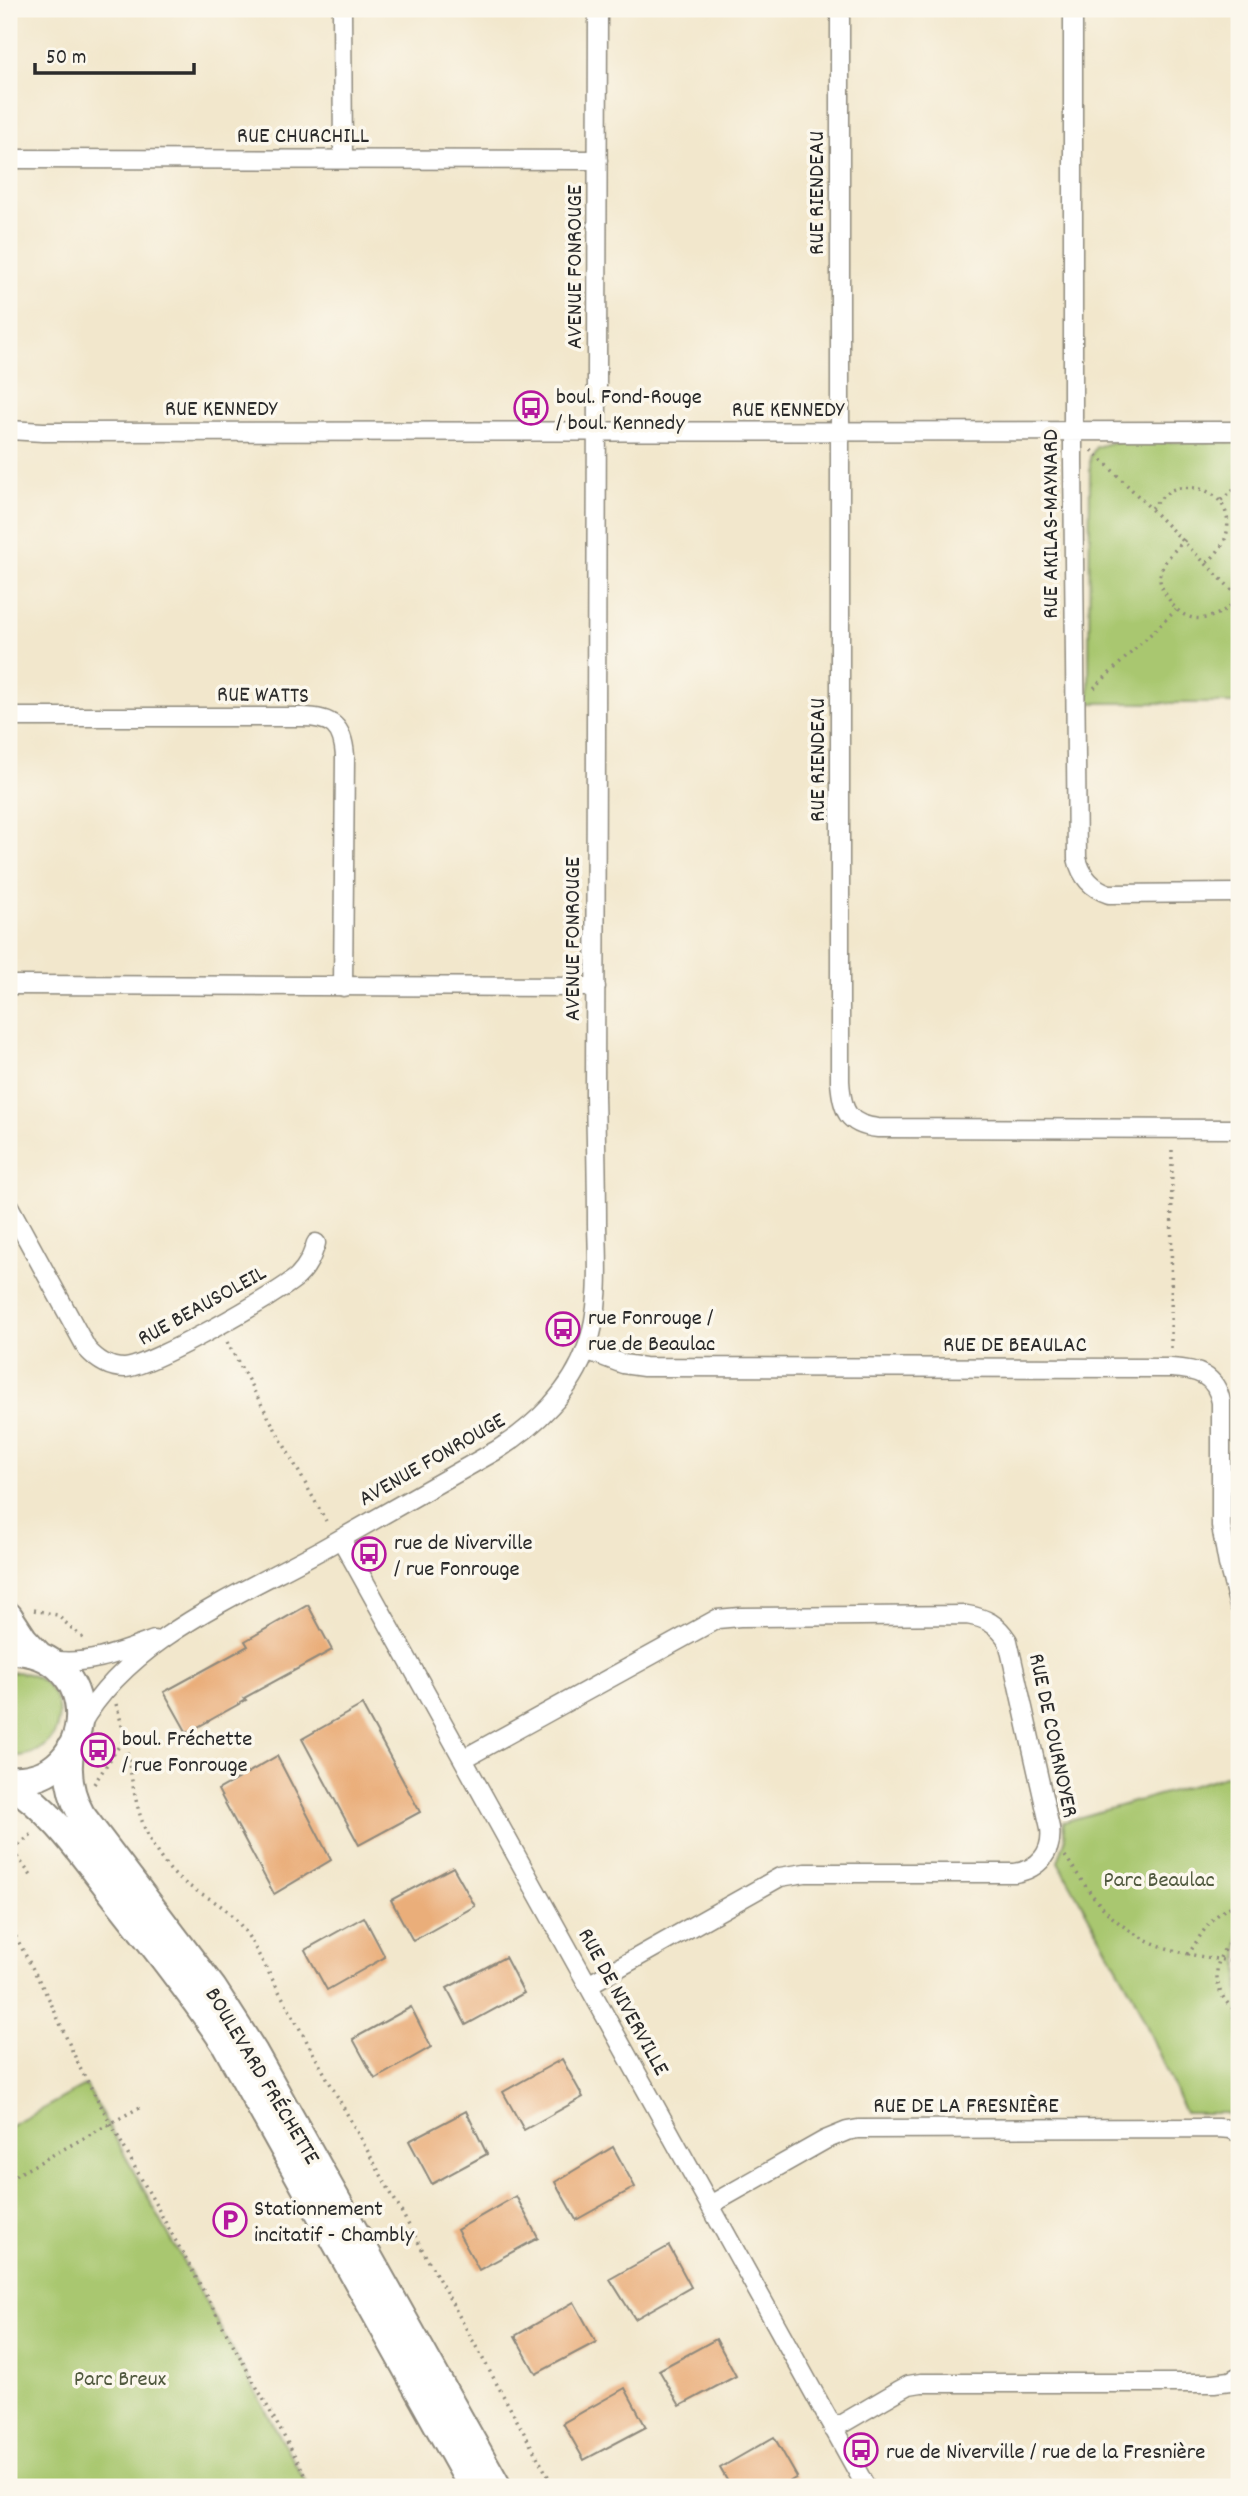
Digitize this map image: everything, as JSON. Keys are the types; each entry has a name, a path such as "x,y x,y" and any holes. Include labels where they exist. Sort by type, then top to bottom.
{"main road":[{"path":"20,1613 24,1639 44,1658"},
{"path":"9,1651 29,1652 44,1658"},
{"name":"BOULEVARD FRÉCHETTE","path":"44,1658 64,1674 76,1692 81,1713 68,1773 69,1784 81,1814 213,1987 254,2052 498,2487"},
{"path":"9,1781 44,1773 64,1758 75,1736"},
{"name":"BOULEVARD FRÉCHETTE","path":"9,1781 42,1808 59,1827 182,1983 225,2044 472,2487"}],"street":[{"path":"342,9 343,158"},
{"name":"AVENUE FONROUGE","path":"164,1637 341,1539 526,1431 555,1400 586,1350 594,1314 597,1271 598,9"},
{"name":"RUE RIENDEAU","path":"840,9 840,1081 845,1109 859,1125 878,1128 1239,1129"},
{"name":"RUE AKILAS-MAYNARD","path":"1073,9 1073,432 1078,866 1087,880 1100,891 1117,895 1239,894"},
{"name":"RUE CHURCHILL","path":"9,159 598,160"},
{"name":"RUE KENNEDY","path":"9,432 1239,431"},
{"name":"RUE WATTS","path":"9,717 310,717 335,724 342,737 345,756 343,987"},
{"path":"9,985 596,987"},
{"name":"RUE BEAUSOLEIL","path":"9,1206 87,1349 101,1362 115,1368 133,1367 149,1362 292,1281 308,1265 316,1243"},
{"name":"RUE DE BEAULAC","path":"586,1350 623,1364 644,1367 1194,1370 1206,1375 1219,1393 1222,1411 1221,1526 1239,1606"},
{"name":"RUE DE NIVERVILLE","path":"341,1539 866,2487"},
{"name":"RUE DE COURNOYER","path":"463,1759 718,1619 967,1615 985,1619 998,1626 1012,1650 1051,1837 1043,1859 1030,1869 1015,1873 805,1873 780,1877 588,1985"},
{"path":"44,1658 84,1662 164,1637"},
{"path":"75,1736 98,1696 164,1637"},
{"name":"RUE DE LA FRESNIÈRE","path":"710,2205 817,2144 858,2129 1218,2128 1239,2133"},
{"path":"833,2429 898,2391 921,2383 1214,2383 1230,2381 1239,2376"}],"path":[{"path":"1073,432 1185,540 1239,597 1229,609 1215,617 1197,618 1176,610 1163,589 1160,576 1165,562 1185,540"},
{"path":"1221,500 1239,486"},
{"path":"1151,508 1174,489 1184,487 1210,492 1221,500 1228,524 1226,537 1207,563"},
{"path":"1075,708 1176,610"},
{"path":"1171,1368 1172,1129"},
{"path":"224,1338 326,1521"},
{"path":"20,1613 57,1615 90,1647"},
{"path":"113,1694 137,1808 149,1839 173,1874 224,1908 237,1920 250,1939 554,2487"},
{"path":"92,1787 124,1738"},
{"path":"9,1834 19,1845 9,1854"},
{"path":"1051,1837 1096,1900 1134,1935 1188,1956 1239,1962"},
{"path":"13,1850 32,1877"},
{"path":"1188,1956 1209,1922 1239,1904"},
{"path":"9,1924 58,2018 80,2068 312,2487"},
{"path":"1239,1935 1224,1949 1216,1978 1225,2000 1239,2013"},
{"path":"9,2179 144,2105"}],"green space":[{"path":"1113,442 1239,442 1239,703 1089,703 1090,457 1096,447"},
{"path":"17,1672 36,1678 50,1688 57,1703 58,1718 54,1733 44,1746 29,1754 9,1756 12,1748 9,1747 9,1673"},
{"name":"Parc Beaulac","path":"1239,1772 1239,2118 1225,2113 1185,2113 1134,1997 1058,1862 1065,1840 1063,1822"},
{"name":"Parc Breux","path":"86,2085 308,2487 9,2487 9,2127"}],"building":[{"path":"308,1605 332,1650 187,1733 164,1692 248,1646 245,1641"},
{"path":"362,1705 420,1812 359,1845 302,1739"},
{"path":"277,1756 331,1860 274,1894 218,1790"},
{"path":"453,1867 475,1906 413,1941 391,1900"},
{"path":"364,1917 385,1957 327,1990 305,1950"},
{"path":"505,1957 524,1993 466,2025 447,1988"},
{"path":"411,2007 431,2047 375,2079 353,2039"},
{"path":"562,2059 583,2097 524,2130 503,2092"},
{"path":"466,2111 487,2154 432,2184 409,2141"},
{"path":"613,2147 635,2187 576,2220 555,2182"},
{"path":"516,2196 538,2238 479,2270 457,2230"},
{"path":"669,2246 691,2287 635,2319 610,2279"},
{"path":"574,2302 596,2342 536,2374 515,2336"},
{"path":"716,2339 736,2376 680,2406 659,2370"},
{"path":"625,2388 646,2427 584,2460 563,2423"},
{"path":"774,2437 797,2477 781,2487 731,2487 720,2468"}],"place":[{"name":"boul. Fond-Rouge / boul. Kennedy","path":"531,408"},
{"name":"rue Fonrouge / rue de Beaulac","path":"563,1329"},
{"name":"rue de Niverville / rue Fonrouge","path":"369,1554"},
{"name":"boul. Fréchette / rue Fonrouge","path":"98,1750"},
{"name":"Stationnement incitatif - Chambly","path":"230,2220"},
{"name":"rue de Niverville / rue de la Fresnière","path":"861,2450"}]}
